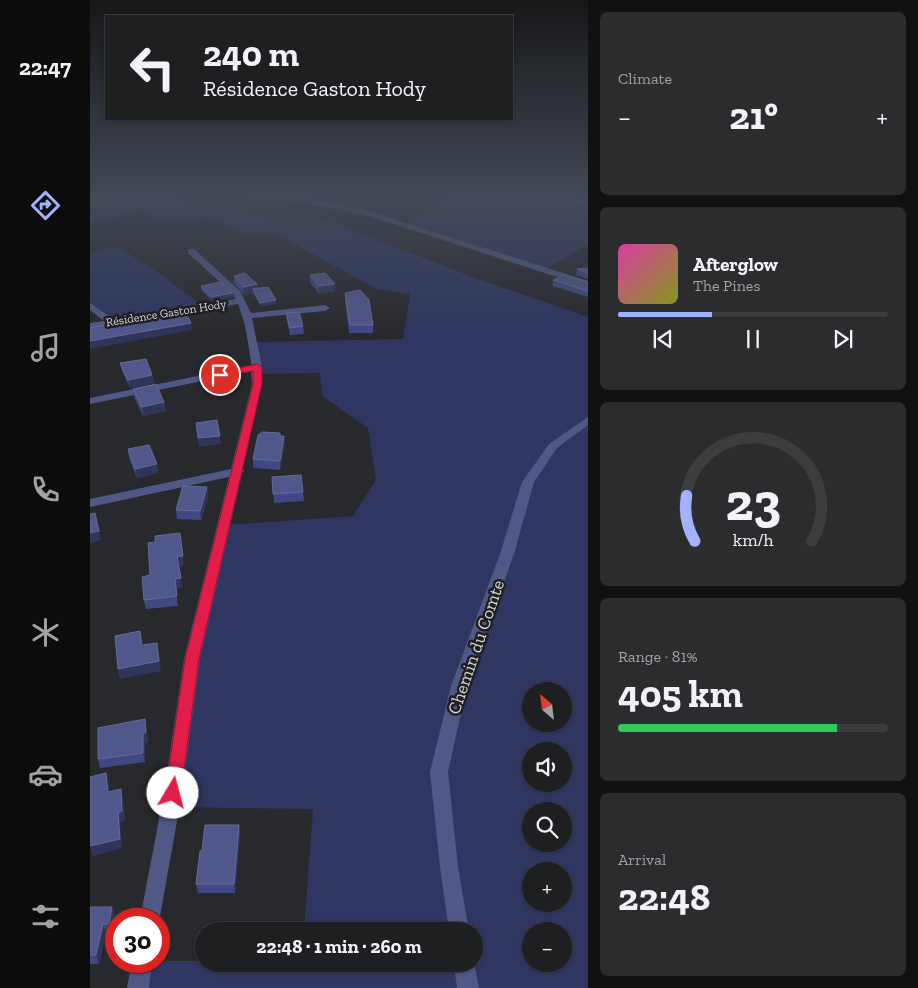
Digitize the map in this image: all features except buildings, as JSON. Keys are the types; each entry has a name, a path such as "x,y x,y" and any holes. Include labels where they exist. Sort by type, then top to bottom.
{"street":[{"path":"455,241 588,284"},
{"path":"152,908 173,793 192,659 238,471 257,384 257,367 247,316 242,301 191,250"},
{"name":"Résidence Gaston Hody","path":"90,326 242,301"},
{"path":"90,306 111,322"},
{"path":"247,316 325,308"},
{"path":"90,401 257,367"},
{"name":"Chemin du Comte","path":"458,922 449,867 439,772 459,686 508,554 528,482 553,446 588,420"},
{"path":"90,503 238,471"},
{"path":"465,972 468,988"},
{"path":"138,988 140,973"}],"shaded area":[{"path":"289,241 380,241 467,275 588,317 588,988 138,988 140,973 170,973 170,961 195,961 195,972 483,972 483,922 305,922 313,809 170,807 224,525 353,516 376,480 368,428 322,396 320,373 257,374 252,342 403,339 410,294 377,289"},
{"path":"454,241 588,241 588,245 543,270"},
{"path":"117,246 160,274 204,307 111,322 90,306 90,254"}],"route":[{"path":"173,793 192,659 238,471 257,384 257,367 220,375"}]}
